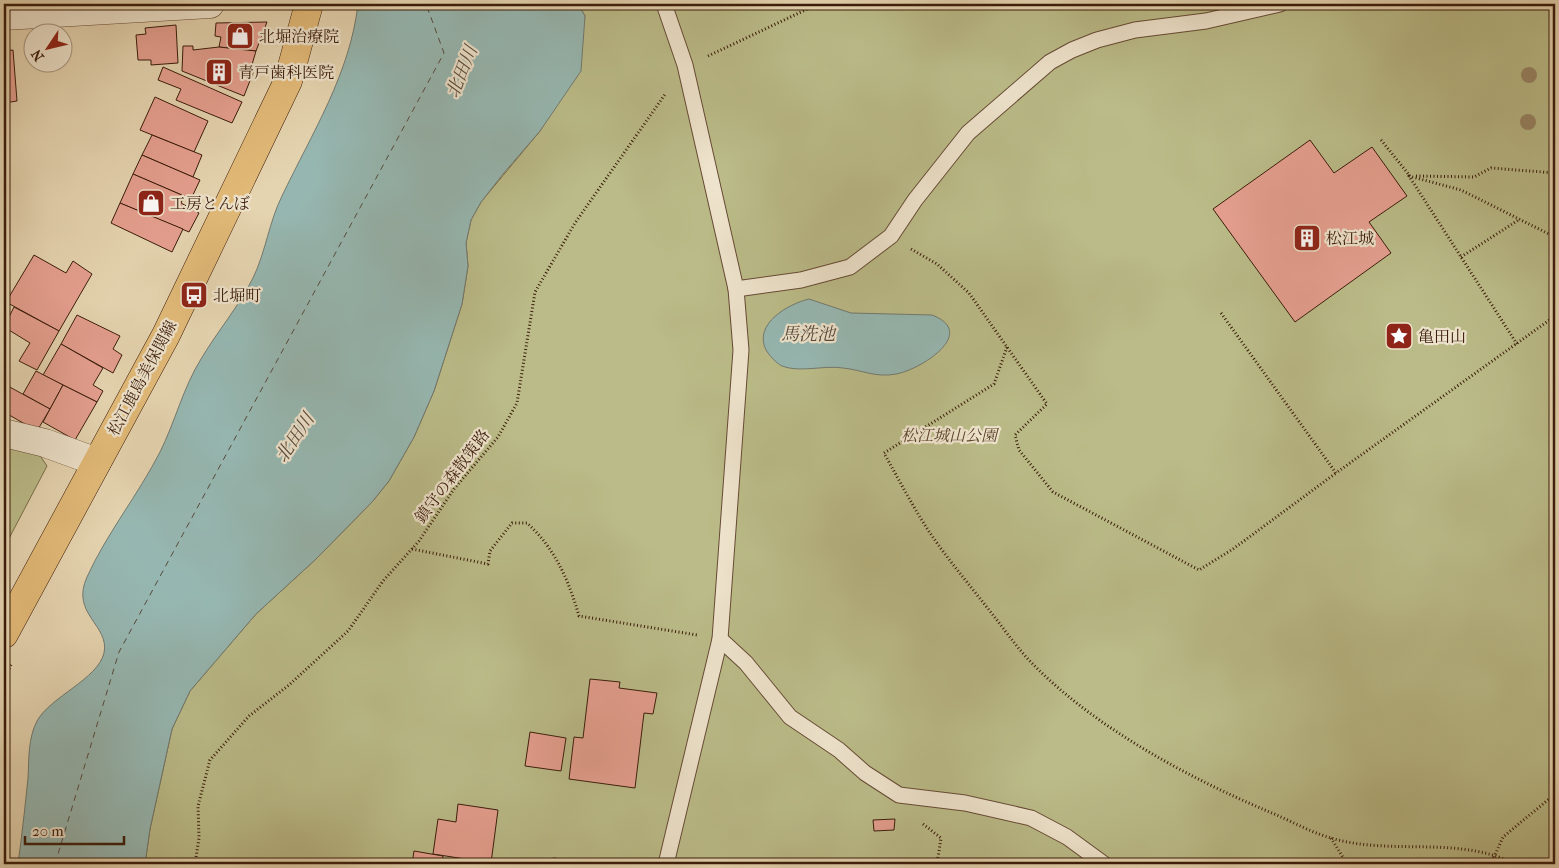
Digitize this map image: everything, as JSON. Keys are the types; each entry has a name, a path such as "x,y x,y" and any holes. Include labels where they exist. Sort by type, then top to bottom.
{"main road":[{"name":"松江鹿島美保関線","path":"4,634 166,334 288,81 310,4"}],"street":[{"path":"4,16 210,4"},
{"path":"4,433 45,443 97,462"}],"lane":[{"path":"664,4 685,65 736,289 741,350 720,639 666,864"},
{"path":"736,289 801,280 850,267 891,236 915,200 968,133 1050,62 1072,50 1097,40 1135,30 1206,20 1280,4"},
{"path":"720,639 746,663 790,717 839,750 866,773 899,795 965,803 1031,818 1067,836 1104,864"}],"path":[{"path":"685,65 818,4"},
{"name":"鎮守の森散策路","path":"195,864 199,838 198,806 210,760 249,716 289,685 348,631 383,581 412,549 454,489 498,437 517,403 535,292 575,223 685,65"},
{"path":"1381,140 1409,176 1518,344"},
{"path":"1409,176 1474,177 1491,168 1555,173"},
{"path":"1409,176 1461,190 1555,237"},
{"path":"1461,257 1520,219"},
{"path":"891,236 937,264 969,293 1028,373 1047,404 1015,435 1019,450 1053,492 1199,570 1233,550 1336,473 1555,316"},
{"path":"1221,313 1336,473"},
{"path":"1007,347 994,384 884,453 930,532 1028,659 1075,701 1128,738 1179,769 1228,795 1331,838 1370,845 1454,849 1494,857 1515,864"},
{"path":"412,549 488,564 490,551 512,523 527,523 544,540 562,567 570,583 579,616 720,639"},
{"path":"1497,864 1494,857 1503,837 1555,794"},
{"path":"899,795 910,810 941,838 937,864"},
{"path":"1331,838 1347,864"}],"green space":[{"name":"松江城山公園","path":"578,4 1555,4 1555,864 145,864 150,829 172,729 190,691 256,614 316,559 372,502 389,481 414,437 434,391 462,304 468,266 466,243 471,220 481,202 540,131 557,104 585,16"},
{"path":"4,441 35,448 47,466 4,548"}],"water":[{"name":"北田川","path":"358,4 578,4 585,16 581,71 540,131 481,202 471,220 466,243 468,266 462,304 434,391 414,437 389,481 372,502 316,559 256,614 190,691 172,729 150,829 145,864 18,864 28,778 29,749 34,728 43,712 84,680 100,662 104,653 104,643 101,635 86,610 83,601 83,590 87,577 160,452 195,370 253,278 278,206 338,79 354,30"},
{"name":"馬洗池","path":"809,299 851,313 932,315 945,323 950,331 948,341 941,350 918,366 896,374 875,374 836,367 796,369 782,366 766,350 763,341 764,332 768,324 783,310"}],"building":[{"name":"北堀治療院","path":"267,22 256,51 219,47 221,37 215,36 216,23"},
{"path":"176,25 178,63 151,65 151,60 138,60 136,35 146,34 145,28"},
{"name":"青戸歯科医院","path":"183,46 193,46 193,50 219,47 256,51 251,68 253,73 244,96 182,71"},
{"path":"13,50 17,101 4,103 4,51"},
{"path":"163,67 242,102 232,123 176,100 181,89 158,80"},
{"path":"155,97 208,121 194,152 140,130"},
{"path":"152,135 202,155 193,177 142,155"},
{"name":"松江城","path":"1310,140 1334,173 1372,147 1407,196 1369,222 1391,253 1295,322 1213,209"},
{"path":"142,155 200,180 191,199 133,174"},
{"name":"工房とんぼ","path":"133,174 184,196 181,203 199,213 189,232 120,203"},
{"path":"120,203 183,229 172,252 111,223"},
{"path":"34,255 66,273 73,261 92,274 59,331 6,302"},
{"path":"14,307 59,331 37,370 19,361 30,343 4,327"},
{"path":"77,315 120,336 113,349 122,355 113,373 61,344"},
{"path":"4,344 9,345 4,369"},
{"path":"61,344 103,368 93,385 103,391 97,402 43,375"},
{"path":"36,371 63,385 50,409 23,394"},
{"path":"6,385 50,409 37,431 4,412"},
{"path":"63,385 97,402 75,440 43,422"},
{"path":"590,679 620,682 619,688 657,693 653,714 644,713 635,788 569,779 574,737 583,738"},
{"path":"530,732 566,738 561,771 525,766"},
{"path":"458,804 498,810 491,863 433,854 438,819 456,822"},
{"path":"895,819 894,830 874,831 873,820"},
{"path":"414,851 443,856 442,864 412,864"},
{"path":"553,858 616,864 552,864"}],"ferry route":[{"path":"55,864 119,652 444,53 426,4"}],"place":[{"name":"北堀治療院","path":"240,36"},
{"name":"青戸歯科医院","path":"219,72"},
{"name":"工房とんぼ","path":"151,203"},
{"name":"松江城","path":"1307,238"},
{"name":"北堀町","path":"194,295"},
{"name":"亀田山","path":"1399,336"}]}
